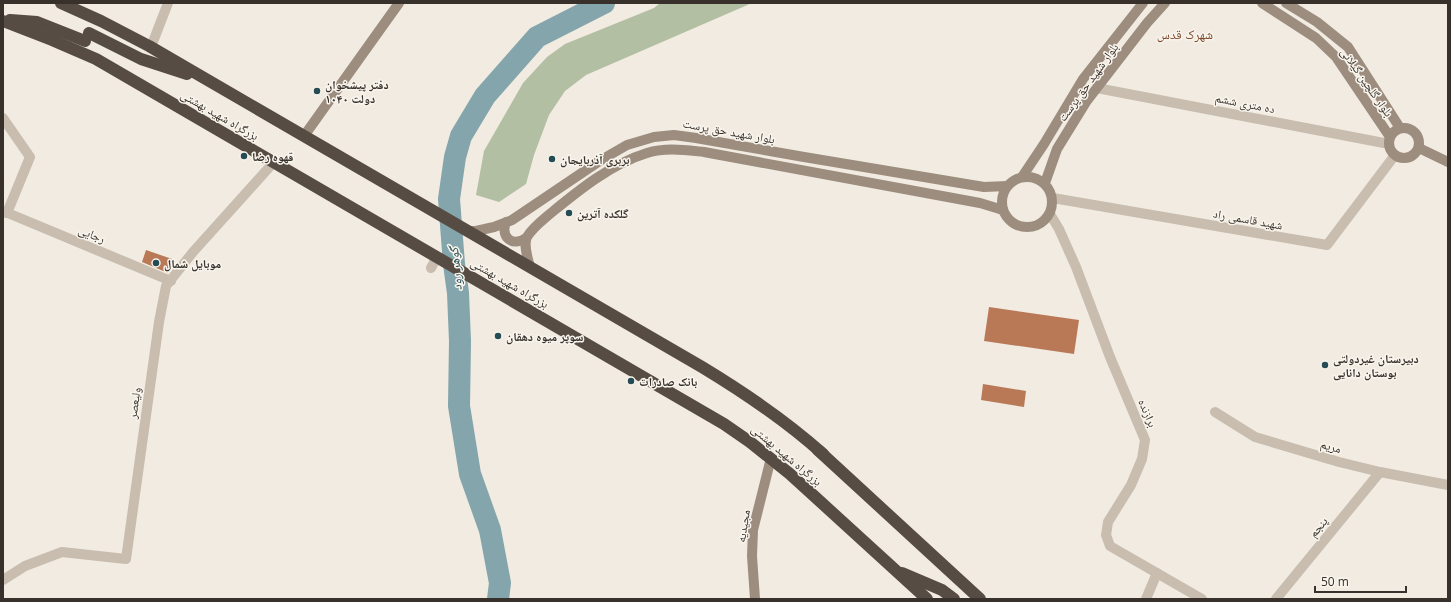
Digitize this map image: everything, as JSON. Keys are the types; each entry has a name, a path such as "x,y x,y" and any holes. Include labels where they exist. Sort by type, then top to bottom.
{"highway":[{"name":"بزرگراه شهید بهشتی","path":"61,3 96,18 152,47 733,385 776,415 818,450 980,599"},
{"path":"96,18 84,42 211,81"},
{"name":"بزرگراه شهید بهشتی","path":"3,20 47,38 84,42 96,59 715,418 771,458 794,477 926,599"},
{"path":"894,569 942,590 954,599"}],"street":[{"path":"152,47 168,3"},
{"path":"304,136 399,3"},
{"name":"بلوار شهید حق پرست","path":"1022,177 1044,144 1083,79 1143,3"},
{"name":"بلوار شهید حق پرست","path":"1045,183 1058,149 1086,102 1165,3"},
{"name":"بلوار گلچین گیلانی","path":"1286,3 1317,22 1348,47 1400,128"},
{"name":"بلوار گلچین گیلانی","path":"1264,4 1316,38 1336,57 1389,140"},
{"path":"1307,32 1317,22"},
{"path":"1114,39 1127,49"},
{"name":"ده متری ششم","path":"1097,88 1389,140"},
{"path":"3,118 30,157 5,212"},
{"path":"1400,128 1410,129 1417,135 1419,148 1413,156 1404,158 1395,156 1390,150 1389,140 1394,131 1400,128"},
{"name":"بلوار شهید حق پرست","path":"468,231 476,231 494,227 512,220 611,154 627,145 654,137 674,135 984,187 1007,186"},
{"path":"506,222 504,227 505,234 508,239 514,242 521,241 526,238 537,225 602,174 647,153 670,148 704,152 980,202 1003,210"},
{"path":"1419,148 1448,162"},
{"name":"شهید قاسمی راد","path":"1053,198 1327,245 1395,156"},
{"path":"822,174 825,161"},
{"name":"ولیعصر","path":"3,580 25,566 62,552 126,559 159,322 166,286 193,252 274,162"},
{"path":"1030,176 1038,178 1045,183 1053,198 1050,214 1044,221 1029,227 1013,223 1003,210 1003,193 1007,186 1014,180 1030,176"},
{"name":"رجایی","path":"5,212 171,281"},
{"name":"برازنده","path":"1050,214 1060,229 1076,267 1110,357 1145,440 1142,459 1131,485 1108,522 1106,535 1110,546 1202,599"},
{"path":"526,238 526,252 530,267"},
{"path":"431,268 432,254"},
{"name":"مریم","path":"1215,412 1255,437 1380,472 1448,484"},
{"name":"مجیدیه","path":"755,599 752,556 753,530 771,458"},
{"name":"پنجم","path":"1276,599 1380,472"},
{"path":"1146,599 1157,573"}],"green space":[{"path":"660,3 752,3 586,75 565,91 549,115 534,155 526,184 499,202 476,195 484,151 523,83 547,57 565,44 654,8"}],"building":[{"name":"موبایل شمال","path":"146,250 172,259 168,273 142,262"},
{"path":"989,307 1079,320 1074,354 984,341"},
{"path":"983,384 1026,391 1024,407 981,400"}],"waterway":[{"name":"گوهر رود","path":"498,599 500,583 490,530 470,474 459,406 460,341 458,293 454,264 449,199 455,157 461,136 485,96 537,37 604,3"}],"place":[{"name":"دفتر پیشخوان دولت ۱۰۴۰","path":"317,91"},
{"name":"قهوه رضا","path":"244,156"},
{"name":"بربری آذربایجان","path":"552,159"},
{"name":"گلکده آترین","path":"569,213"},
{"name":"موبایل شمال","path":"156,263"},
{"name":"سوپر میوه دهقان","path":"498,336"},
{"name":"دبیرستان غیردولتی بوستان دانایی","path":"1325,365"},
{"name":"بانک صادرات","path":"631,381"}],"district":[{"name":"شهرک قدس","path":"1185,34"}]}
